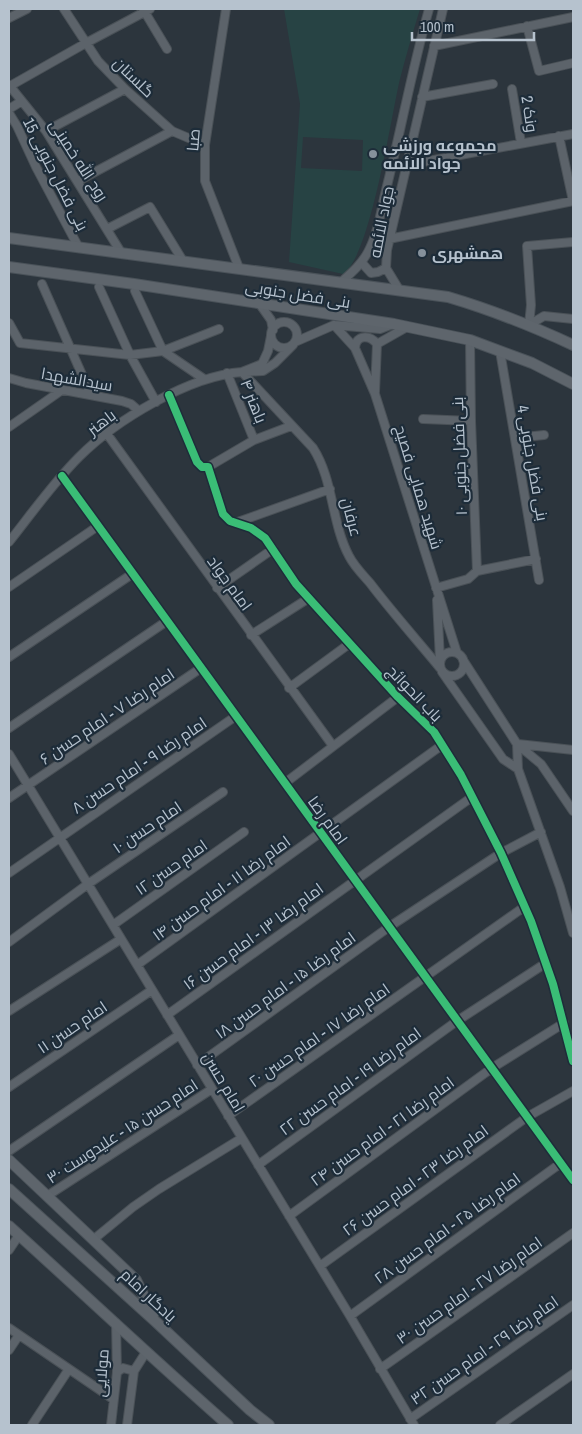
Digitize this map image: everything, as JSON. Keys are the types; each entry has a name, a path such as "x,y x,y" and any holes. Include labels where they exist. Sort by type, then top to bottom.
{"main road":[{"name":"بنی فضل جنوبی","path":"9,238 448,298 529,324 573,345"},
{"name":"بنی فضل جنوبی","path":"9,267 259,302 394,324 470,340 532,363 573,384"},
{"path":"9,1160 136,1280 156,1320"},
{"name":"یادگار امام","path":"9,1189 156,1320 250,1410 269,1425"},
{"path":"9,1226 228,1425"},
{"path":"250,1410 258,1425"}],"street":[{"path":"9,18 27,9"},
{"name":"گلستان","path":"64,9 98,61 125,89 172,132 205,145"},
{"name":"صبا","path":"226,9 205,145 206,181 239,268"},
{"name":"جواد الائمه","path":"340,284 362,263 369,250 393,163 419,45 429,9"},
{"name":"جواد الائمه","path":"400,291 386,268 385,261 444,9"},
{"path":"10,86 146,10 167,49"},
{"path":"434,46 573,17"},
{"path":"527,26 539,71 573,63"},
{"path":"422,97 493,84"},
{"name":"روح الله خمینی","path":"10,86 46,131 122,254"},
{"path":"46,131 125,89"},
{"name":"ونک 2","path":"512,89 521,143"},
{"path":"9,109 22,101"},
{"name":"بنی فضل جنوبی 15","path":"9,113 79,248"},
{"path":"78,181 172,132"},
{"path":"407,165 573,134"},
{"path":"389,239 573,201 559,136"},
{"path":"107,229 150,207 183,261"},
{"path":"529,324 531,305 527,246 573,242"},
{"path":"362,263 371,273 386,268"},
{"path":"42,284 92,395"},
{"path":"99,287 130,355 156,402"},
{"path":"135,291 163,351 204,379"},
{"path":"259,302 268,314 272,333 275,344 280,347 289,347 294,344 297,333 293,325 284,322 275,326 272,333"},
{"path":"529,324 544,316 573,319"},
{"path":"9,324 20,343 130,355 163,351 219,329"},
{"name":"باهنر","path":"9,542 81,455 139,411 204,379 227,373 263,371 275,363 294,344 334,325 380,329 394,324"},
{"name":"شهید همایی فصیح","path":"334,325 355,348 375,394 457,653"},
{"path":"355,348 355,342 358,338 371,338 377,344 407,327"},
{"name":"باهنر","path":"242,372 262,364 272,333"},
{"name":"بنی فضل جنوبی ۱۰","path":"470,340 477,571"},
{"name":"شهید همایی فصیح","path":"375,394 377,344"},
{"name":"بنی فضل جنوبی 4","path":"500,351 539,580"},
{"name":"عرفان","path":"242,372 319,458 330,489 349,557 441,667 503,759 518,769"},
{"name":"باهنر ۴","path":"227,373 254,440"},
{"name":"سیدالشهدا","path":"9,378 122,401 131,404 139,411"},
{"path":"9,427 62,390"},
{"name":"باب الحوائج","path":"169,395 197,462 202,467 208,467 223,514 230,521 251,528 265,538 296,584 398,697 434,732 472,796 501,853 531,921 553,984 573,1061"},
{"path":"423,419 471,421"},
{"path":"208,467 254,440 291,426"},
{"name":"امام جواد","path":"107,434 332,746"},
{"path":"515,438 544,435"},
{"name":"امام رضا","path":"62,476 573,1180"},
{"path":"235,523 330,489"},
{"path":"9,587 98,526"},
{"path":"217,588 273,549"},
{"path":"436,588 468,579 477,571 536,559"},
{"path":"9,657 132,574"},
{"name":"شهید همایی فصیح","path":"436,588 441,667"},
{"path":"252,635 309,598"},
{"path":"9,728 167,621"},
{"path":"289,688 350,644"},
{"path":"463,660 463,667 456,675 449,676 441,667 445,653 453,651 457,653 463,660 517,744 541,764 573,811"},
{"name":"امام رضا ۷ - امام حسن ۶","path":"9,798 201,668"},
{"path":"285,783 398,697"},
{"name":"امام رضا ۹ - امام حسن ۸","path":"9,873 236,716"},
{"path":"517,744 573,750"},
{"path":"517,744 518,769 560,887 573,933"},
{"name":"امام رضا ۱۱ - امام حسن ۱۴","path":"137,965 442,746"},
{"name":"امام حسن","path":"9,754 320,1266 412,1422"},
{"name":"امام حسن ۱۰","path":"9,942 88,884 223,792"},
{"name":"امام رضا ۱۳ - امام حسن ۱۶","path":"167,1015 472,796"},
{"name":"امام حسن ۱۲","path":"113,925 244,832"},
{"name":"امام رضا ۱۵ - امام حسن ۱۸","path":"198,1065 389,927 501,853 541,832"},
{"name":"امام رضا ۱۷ - امام حسن ۲۰","path":"228,1116 524,906"},
{"path":"9,1011 121,939"},
{"name":"امام رضا ۱۹ - امام حسن ۲۲","path":"258,1164 457,1021 546,963"},
{"name":"امام حسن ۱۱","path":"9,1087 152,990"},
{"name":"امام رضا ۲۱ - امام حسن ۲۴","path":"289,1216 492,1068 564,1023"},
{"path":"9,1151 179,1035"},
{"name":"امام حسن ۱۵ - علیدوست ۳۰","path":"47,1196 212,1089"},
{"name":"امام رضا ۲۳ - امام حسن ۲۶","path":"320,1266 527,1117 573,1091"},
{"path":"94,1239 159,1189 242,1138"},
{"name":"امام رضا ۲۵ - امام حسن ۲۸","path":"350,1316 561,1162"},
{"name":"امام رضا ۲۷ - امام حسن ۳۰","path":"380,1369 573,1233"},
{"path":"9,1250 19,1235"},
{"name":"امام رضا ۲۹ - امام حسن ۳۲","path":"412,1422 573,1305"},
{"name":"مولایی","path":"109,1424 114,1399 116,1372 116,1323"},
{"path":"9,1328 114,1399"},
{"path":"9,1350 19,1335"},
{"name":"مولایی","path":"127,1425 134,1371 146,1352"},
{"path":"116,1372 123,1368 134,1371"},
{"path":"32,1425 69,1369"},
{"path":"500,1425 573,1374"}],"green space":[{"path":"284,9 420,9 400,79 379,184 371,214 353,262 343,274 289,262 300,104","holes":["303,137 363,140 362,171 301,168"]}],"cycle path":[{"path":"169,395 197,462 202,467 208,467 223,514 230,521 251,528 265,538 296,584 398,697 434,732 461,775 501,853 531,921 553,984 573,1061"},
{"path":"62,476 573,1180"}],"place":[{"name":"مجموعه ورزشی جواد الائمه","path":"373,154"},
{"name":"همشهری","path":"422,253"}]}
